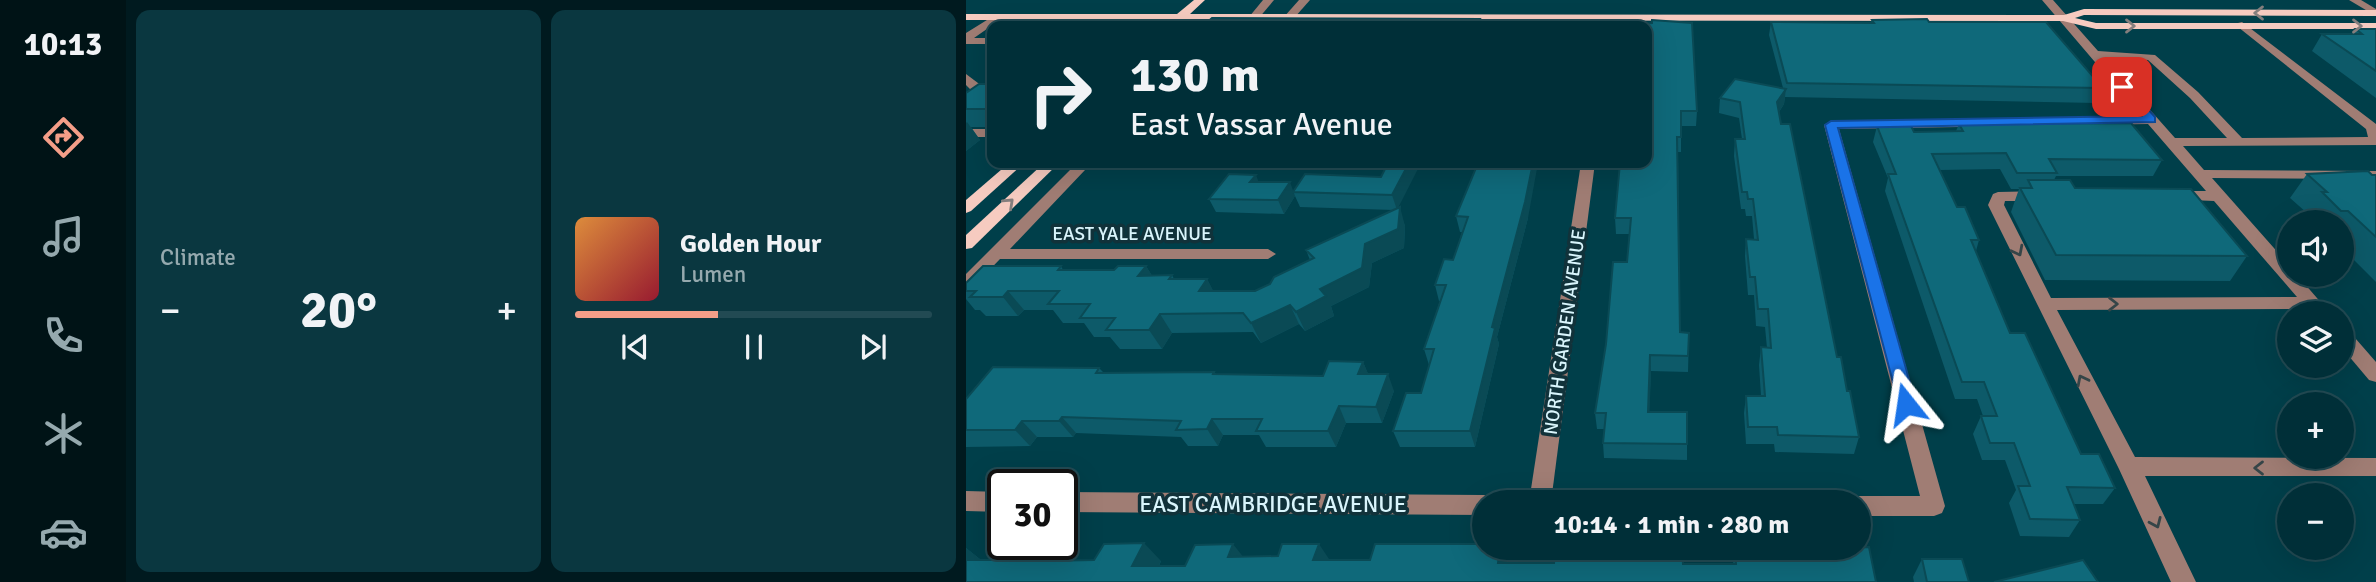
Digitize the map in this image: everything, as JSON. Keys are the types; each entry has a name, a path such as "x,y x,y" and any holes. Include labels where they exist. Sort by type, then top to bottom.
{"main road":[{"path":"1176,21 1200,0"},
{"path":"1203,21 1219,6"},
{"path":"2063,18 2084,12 2375,13"},
{"path":"966,17 1290,17 1356,21"},
{"path":"1652,22 2063,18 2096,26 2376,26"},
{"path":"966,208 1011,168"},
{"path":"966,244 1047,168"}],"street":[{"path":"1254,17 1269,0"},
{"path":"1286,21 1305,0"},
{"path":"2047,0 2311,301"},
{"path":"2354,0 2375,13"},
{"path":"993,21 999,17"},
{"path":"1108,21 1113,17"},
{"path":"966,39 987,25"},
{"path":"2171,142 2376,140 2372,127 2242,25"},
{"path":"966,39 987,41"},
{"path":"2094,54 2151,57 2194,95 2241,143"},
{"path":"969,85 987,87"},
{"path":"1871,506 1934,506 1831,125 2150,120"},
{"path":"966,133 987,133"},
{"path":"966,284 1078,170 1075,168"},
{"name":"NORTH GARDEN AVENUE","path":"1542,490 1587,168"},
{"path":"2199,174 2376,175"},
{"path":"2060,196 1998,197 1996,205 2184,582"},
{"path":"2152,196 2218,196"},
{"name":"EAST YALE AVENUE","path":"995,254 1268,254"},
{"path":"2045,304 2277,307"},
{"path":"2354,350 2376,375"},
{"path":"2128,465 2376,467"},
{"path":"966,501 987,502"},
{"name":"EAST CAMBRIDGE AVENUE","path":"1078,502 1472,505"}],"building":[{"path":"1212,18 1480,19 1479,21 1209,21"},
{"path":"1927,19 1929,22 2046,22 2103,88 1787,83 1771,22 1874,23 1872,20"},
{"path":"1652,21 1692,23 1697,111 1681,111 1681,137 1677,137 1680,332 1689,333 1688,356 1650,355 1648,412 1687,412 1687,444 1603,443 1606,413 1595,413 1606,344 1613,262 1627,262 1631,218 1615,218 1620,168 1652,168"},
{"path":"2356,29 2376,29 2376,71 2322,34 2362,34"},
{"path":"1735,79 1786,89 1777,102 1781,124 1790,124 1837,357 1841,357 1859,437 1778,435 1777,427 1748,427 1746,396 1765,396 1761,347 1771,348 1768,309 1758,309 1755,277 1750,277 1746,239 1758,240 1753,199 1748,199 1747,192 1742,192 1735,139 1745,139 1740,102 1720,98"},
{"path":"979,84 987,84 987,109 966,109 966,93"},
{"path":"2131,123 2162,160 2049,159 2057,173 2017,173 2006,153 1932,154 1957,207 1965,207 1979,240 1971,240 2010,333 2025,333 2081,454 2099,454 2115,488 2067,487 2080,520 2030,519 2018,486 2030,486 2014,443 1990,443 1981,416 1997,416 1984,382 1962,382 1888,174 1896,174 1877,126 1911,126 1914,132 1963,131 1959,124"},
{"path":"1386,168 1406,168 1392,195 1293,192 1305,174 1381,177"},
{"path":"1476,168 1532,168 1492,327 1495,328 1470,431 1393,431 1406,393 1421,393 1434,349 1424,349 1446,285 1435,285 1444,259 1453,260 1468,217 1456,216"},
{"path":"2368,171 2376,175 2376,237 2354,217 2354,210 2340,210 2322,192 2327,192 2307,174"},
{"path":"1229,174 1256,175 1250,182 1290,182 1278,200 1209,199"},
{"path":"2028,180 2070,180 2075,188 2191,189 2247,256 2056,255 2020,188 2032,188"},
{"path":"1400,207 1398,229 1365,244 1362,268 1320,289 1326,296 1296,312 1290,305 1251,323 1243,313 1160,314 1149,330 1106,330 1115,318 1080,318 1090,304 1048,304 1059,291 1008,291 1003,297 970,297 976,291 966,291 966,283 983,266 1061,266 1058,270 1114,270 1118,266 1146,266 1138,276 1172,275 1169,279 1207,279 1199,291 1255,291 1270,284 1274,277 1314,258 1306,250"},
{"path":"1329,361 1363,362 1358,374 1388,374 1376,407 1339,406 1328,431 1256,431 1262,419 1212,419 1207,429 1176,430 1181,421 1062,417 1059,421 1022,421 1015,430 966,430 966,399 993,367 1099,368 1096,373 1214,372 1213,374 1323,376"},
{"path":"1144,543 1132,566 1185,566 1195,545 1233,544 1228,557 1278,556 1282,544 1319,544 1313,560 1370,560 1375,544 1472,544 1472,560 1498,560 1498,563 1683,560 1683,564 1736,564 1736,560 1871,560 1871,557 1876,582 966,582 966,560 1094,560 1104,544"},
{"path":"1922,559 1962,559 1969,582 1927,582"},
{"path":"2083,560 2098,582 1994,582"}],"route":[{"path":"1906,404 1831,125 2150,120 2122,87"}]}
